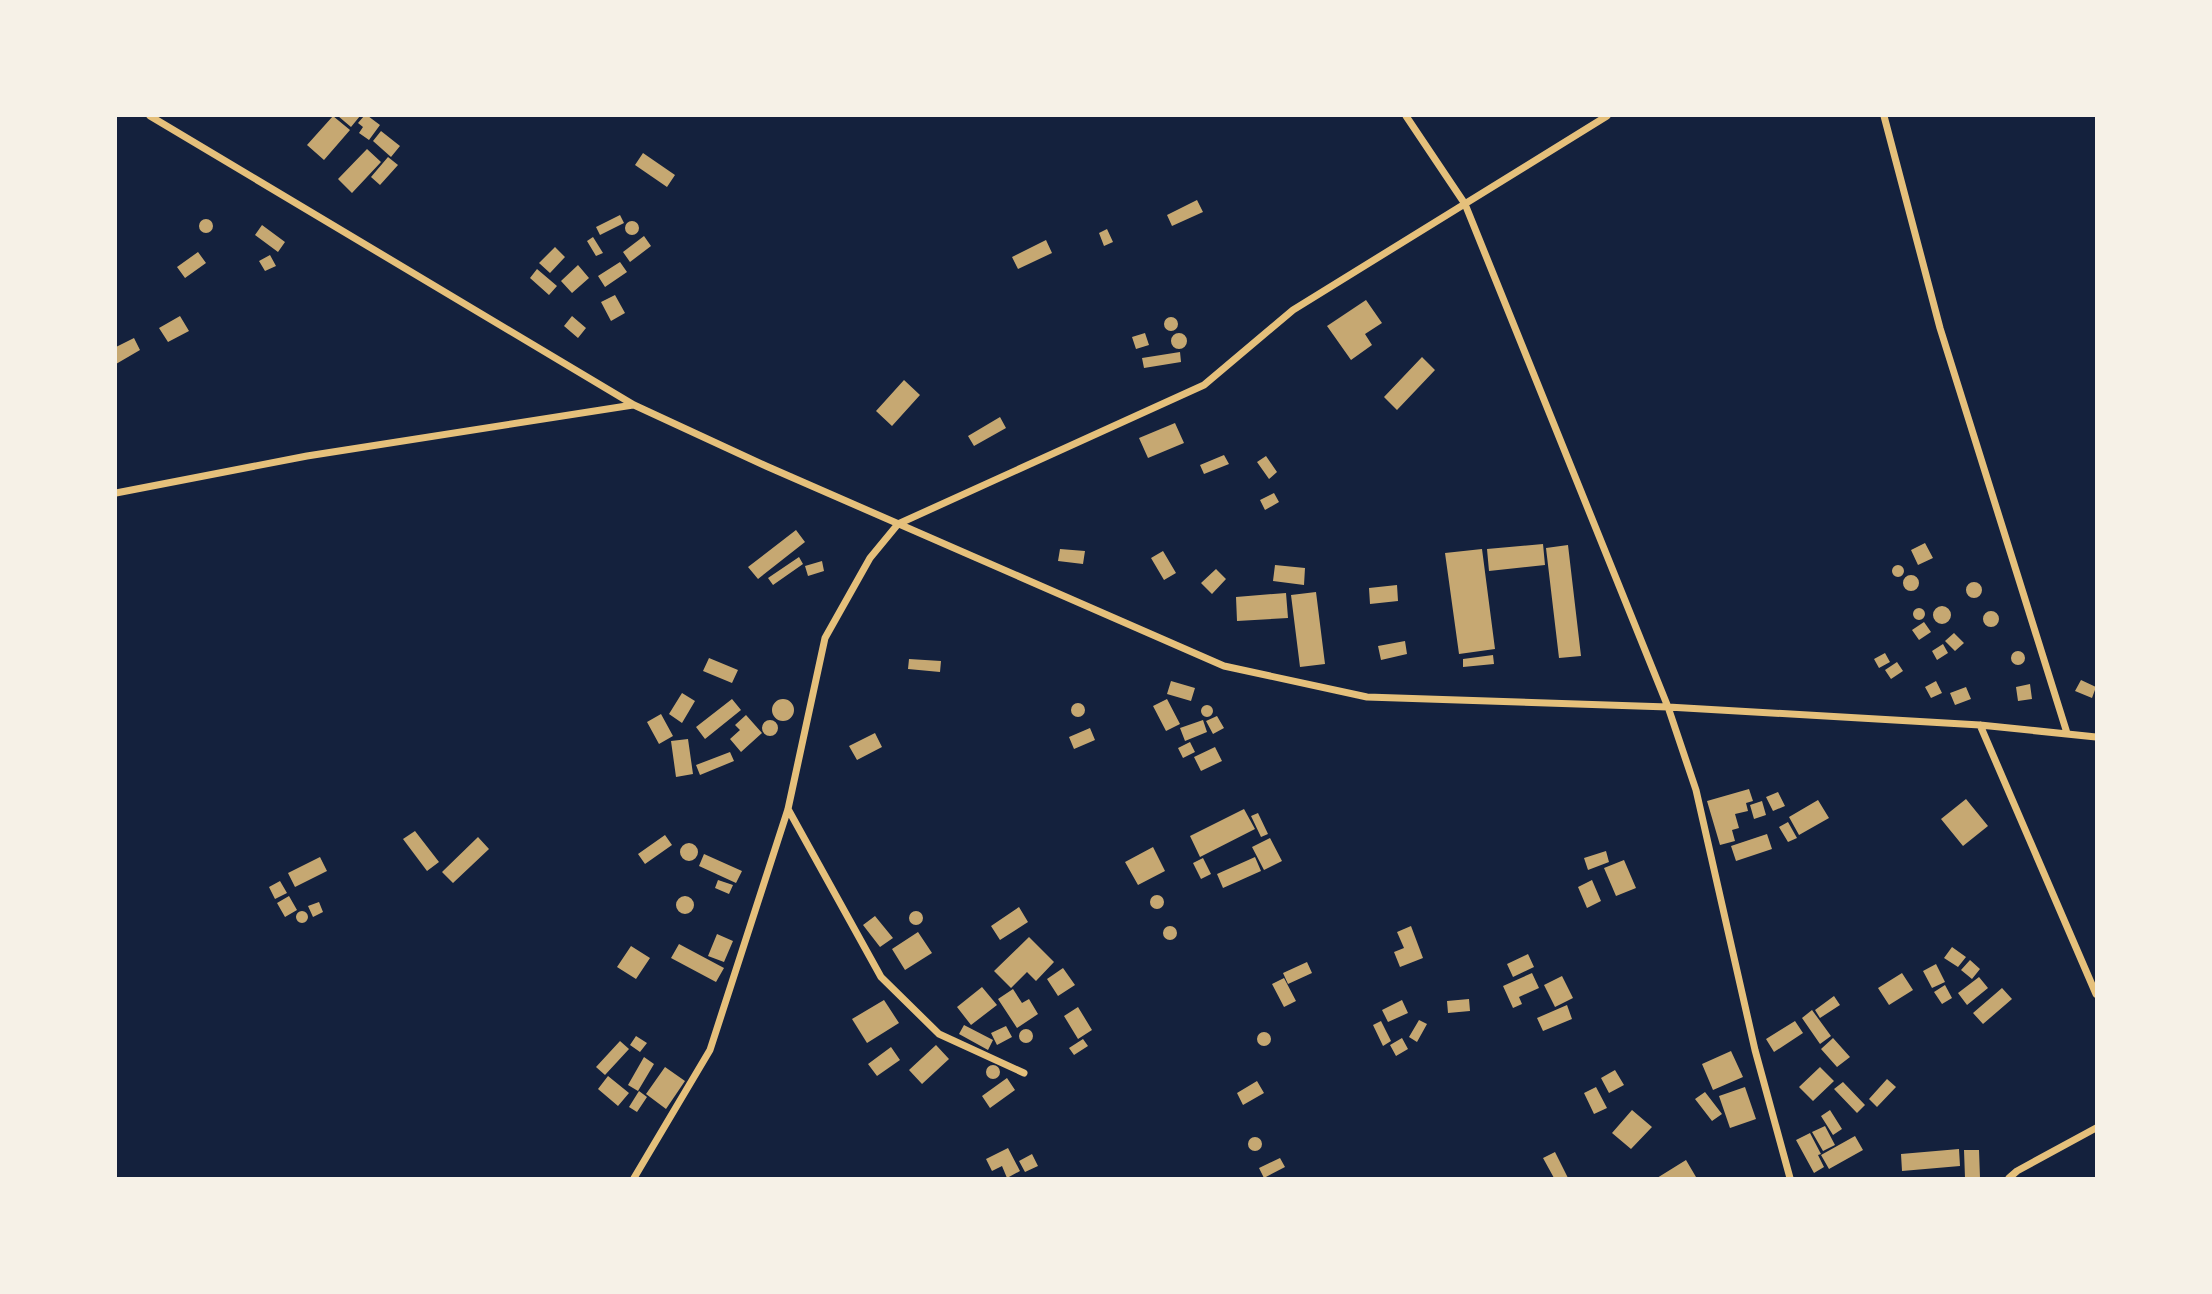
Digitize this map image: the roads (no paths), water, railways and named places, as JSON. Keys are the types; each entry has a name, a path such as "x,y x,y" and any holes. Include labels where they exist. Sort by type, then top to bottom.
{"street":[{"path":"150,116 634,405 1224,666 1367,697 1668,707 1980,725 2096,737"},
{"path":"1406,116 1465,204 1668,707 1696,790 1755,1050 1790,1178"},
{"path":"634,1178 710,1051 788,809 825,638 870,558 898,524 1204,385 1293,310 1608,116"},
{"path":"1884,116 1940,328 2067,733"},
{"path":"116,493 307,456 634,405"},
{"path":"1980,725 2096,995"},
{"path":"788,809 881,977 939,1034 1024,1073"},
{"path":"2009,1178 2096,1128"}]}
